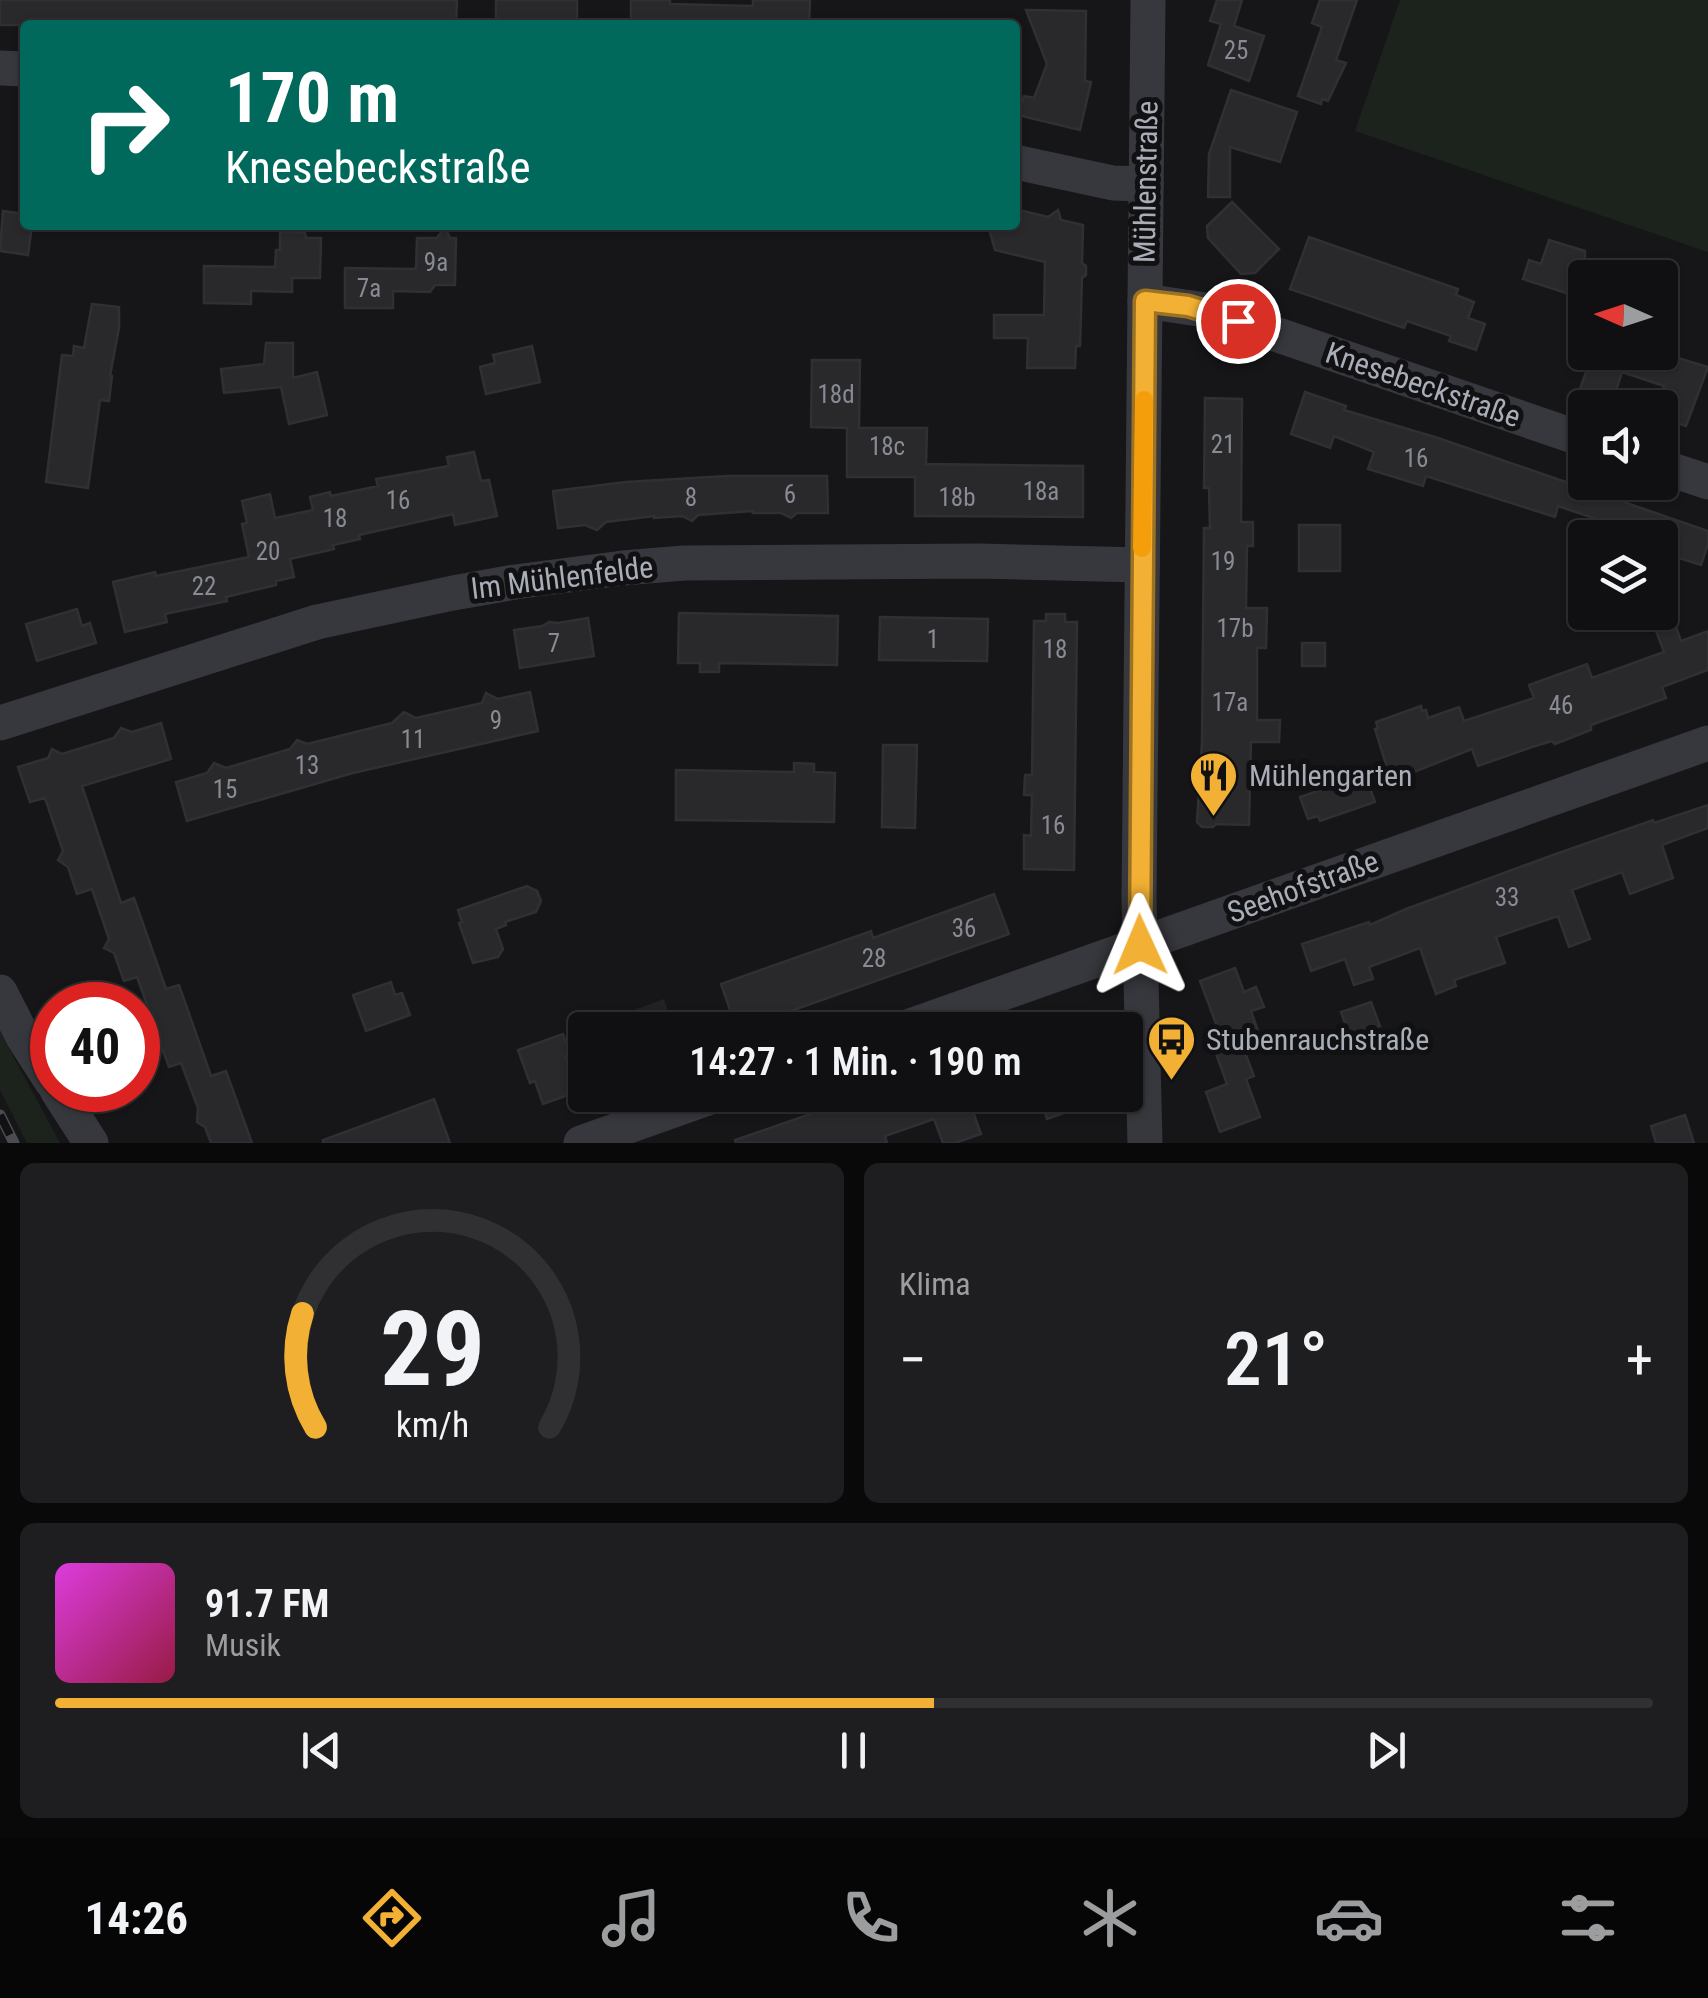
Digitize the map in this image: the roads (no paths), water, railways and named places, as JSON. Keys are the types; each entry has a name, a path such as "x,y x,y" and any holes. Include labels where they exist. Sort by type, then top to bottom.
{"street":[{"name":"Mühlenstraße","path":"1146,1143 1140,945 1148,0"},
{"path":"1020,163 1112,184 1146,184"},
{"name":"Knesebeckstraße","path":"1145,301 1205,310 1568,434"},
{"path":"1678,472 1708,482"},
{"name":"Im Mühlenfelde","path":"0,722 316,622 551,577 684,563 776,561 1142,565"},
{"name":"Seehofstraße","path":"949,1012 1708,743"},
{"path":"0,992 30,1048"},
{"path":"71,1112 91,1143"},
{"path":"581,1143 668,1112"}],"railway":[{"path":"0,1115 14,1143"}],"place":[{"name":"Mühlengarten","path":"1214,818"},
{"name":"Stubenrauchstraße","path":"1171,1082"}]}
